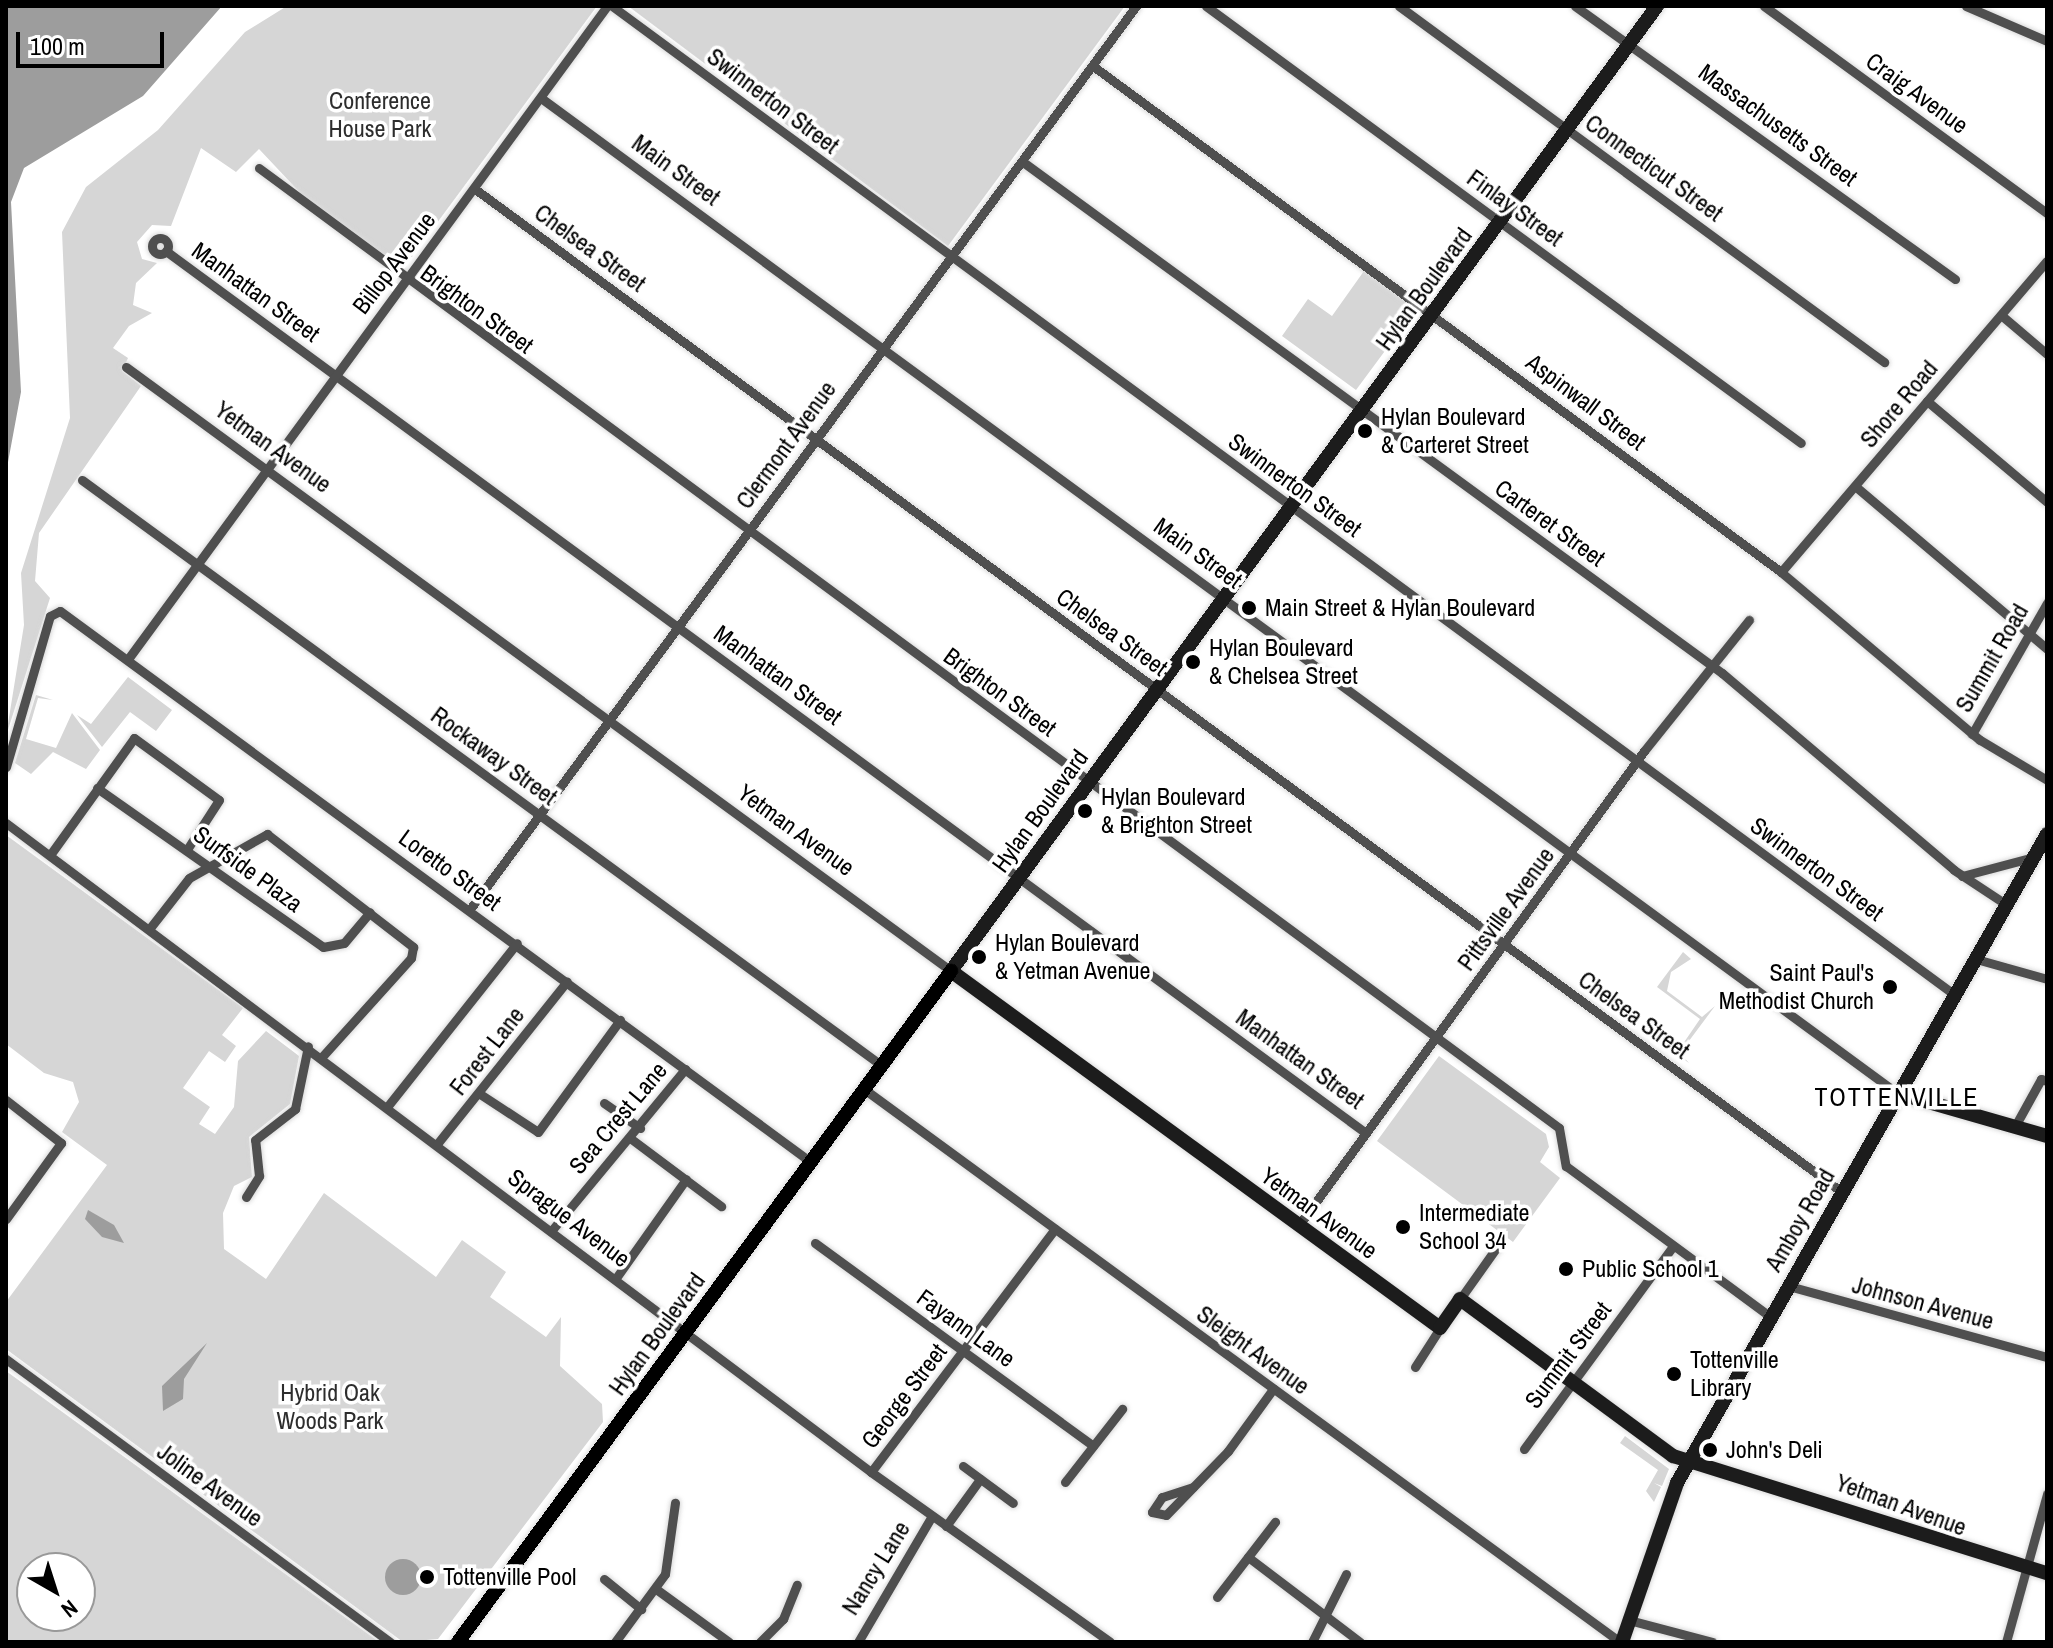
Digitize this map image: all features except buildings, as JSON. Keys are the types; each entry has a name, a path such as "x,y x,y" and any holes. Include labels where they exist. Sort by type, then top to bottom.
{"main road":[{"name":"Hylan Boulevard","path":"458,1642 951,971"}],"street":[{"name":"Billop Avenue","path":"128,659 609,6"},
{"name":"Swinnerton Street","path":"609,6 1955,995"},
{"name":"Clermont Avenue","path":"470,909 1136,6"},
{"name":"Finlay Street","path":"1206,6 1801,443"},
{"name":"Connecticut Street","path":"1399,6 1884,362"},
{"name":"Massachusetts Street","path":"1575,6 1955,279"},
{"name":"Hylan Boulevard","path":"951,971 1657,6"},
{"name":"Craig Avenue","path":"1764,6 2047,213"},
{"path":"1966,6 2047,41"},
{"name":"Aspinwall Street","path":"1093,66 1781,572 1972,734 2047,780"},
{"name":"Main Street","path":"541,98 1897,1093 2047,1136"},
{"name":"Carteret Street","path":"1023,162 1710,666 1962,876 2007,905"},
{"name":"Brighton Street","path":"259,168 405,281 1559,1128 1566,1166 1771,1317"},
{"name":"Chelsea Street","path":"475,189 1842,1192"},
{"name":"Manhattan Street","path":"166,251 1366,1133"},
{"name":"Shore Road","path":"1781,572 2047,261"},
{"path":"2001,315 2047,354"},
{"name":"Yetman Avenue","path":"126,367 1440,1328"},
{"path":"1927,401 2047,502"},
{"name":"Rockaway Street","path":"82,480 881,1065"},
{"path":"1855,486 2047,649"},
{"name":"Summit Road","path":"1972,734 2047,603"},
{"name":"Loretto Street","path":"6,767 50,616 64,613 811,1162"},
{"name":"Pittsville Avenue","path":"1299,1225 1637,760 1749,620"},
{"path":"50,855 97,788 137,739 219,800 188,848"},
{"name":"Surfside Plaza","path":"97,788 188,848 329,949 370,912"},
{"name":"Sprague Avenue","path":"6,823 308,1046 871,1472 1110,1642"},
{"path":"150,928 189,878 264,833 370,912 411,944 413,954 322,1057"},
{"name":"Amboy Road","path":"1621,1642 1657,1526 1689,1462 1897,1093 2046,839"},
{"path":"1962,876 2034,857"},
{"name":"Forest Lane","path":"387,1107 517,943"},
{"path":"1976,959 2047,979"},
{"name":"Forest Lane","path":"437,1144 480,1094 567,981"},
{"path":"480,1094 536,1133 620,1020"},
{"path":"246,1197 259,1176 255,1140 295,1109 308,1046"},
{"name":"Sea Crest Lane","path":"552,1230 640,1128 685,1069"},
{"path":"2014,1128 2041,1079 2047,1081"},
{"name":"Sleight Avenue","path":"864,1089 1621,1642"},
{"path":"6,1100 61,1143 6,1219"},
{"path":"604,1103 640,1128"},
{"path":"630,1138 721,1206"},
{"path":"616,1278 686,1179"},
{"name":"George Street","path":"871,1472 1055,1229"},
{"name":"Fayann Lane","path":"815,1243 1093,1446"},
{"path":"1415,1367 1499,1244"},
{"name":"Summit Street","path":"1524,1449 1673,1246"},
{"name":"Johnson Avenue","path":"1789,1286 2047,1357"},
{"name":"Yetman Avenue","path":"1460,1299 1573,1383 1689,1462 2047,1573"},
{"name":"Joline Avenue","path":"6,1359 390,1642"},
{"path":"1193,1487 1273,1389"},
{"path":"1065,1482 1122,1409"},
{"path":"963,1466 1013,1503"},
{"path":"946,1526 980,1479"},
{"path":"2006,1642 2047,1494"},
{"path":"615,1642 656,1589 675,1545 675,1503"},
{"name":"Nancy Lane","path":"858,1642 932,1516"},
{"path":"1217,1597 1275,1522"},
{"path":"1248,1557 1360,1642"},
{"path":"1312,1642 1346,1574"},
{"path":"604,1579 641,1609"},
{"path":"760,1642 783,1619 797,1585"},
{"path":"656,1589 729,1642"},
{"path":"1629,1620 1712,1642"}],"green space":[{"name":"Conference House Park","path":"287,6 597,6 403,269 307,200 259,149 236,172 201,148 171,226 152,225 137,242 142,259 157,263 136,283 133,305 152,313 129,326 113,348 128,358 122,371 141,386 39,533 35,581 50,598 6,736 24,625 21,573 70,418 62,232 86,187 158,130 245,32"},
{"path":"628,6 1125,6 948,246"},
{"path":"1364,271 1416,309 1356,390 1282,336 1308,299 1332,316"},
{"path":"128,677 172,710 156,731 130,712 102,747 77,715 91,724"},
{"path":"36,695 53,700 38,698 26,739 56,748 72,713 100,750 86,769 53,752 31,774 15,763"},
{"name":"Hybrid Oak Woods Park","path":"6,835 243,1008 222,1035 236,1046 225,1062 209,1051 183,1088 210,1107 199,1124 215,1134 234,1107 238,1061 266,1031 299,1056 290,1104 249,1137 252,1177 234,1186 223,1213 224,1249 266,1279 324,1193 436,1277 462,1240 506,1272 490,1297 546,1337 561,1317 560,1366 602,1404 603,1422 438,1639 403,1642 6,1349 6,1302 107,1165 62,1132 79,1102 73,1082 44,1073 6,1044"},
{"path":"1683,952 1691,959 1671,972 1667,991 1702,1017 1715,1006 1680,1053 1689,1063 1676,1054 1700,1019 1657,987"},
{"path":"1439,1056 1546,1134 1549,1147 1540,1162 1560,1178 1513,1242 1377,1141"},
{"path":"6,1371 379,1642 6,1642"},
{"path":"1625,1436 1669,1469 1662,1486 1654,1483 1661,1487 1654,1502 1646,1491 1658,1470 1620,1443"}],"shaded area":[{"path":"6,6 222,6 143,96 24,168 11,202 21,392 6,473"},
{"path":"88,1210 114,1225 124,1243 102,1237 85,1219"},
{"path":"207,1343 184,1379 183,1399 163,1411 162,1386"},
{"path":"403,1559 415,1565 421,1577 415,1589 403,1595 391,1589 385,1577 391,1565"}],"place":[{"name":"Hylan Boulevard & Carteret Street","path":"1365,431"},
{"name":"Main Street & Hylan Boulevard","path":"1249,608"},
{"name":"Hylan Boulevard & Chelsea Street","path":"1193,662"},
{"name":"Hylan Boulevard & Brighton Street","path":"1085,811"},
{"name":"Hylan Boulevard & Yetman Avenue","path":"979,957"},
{"name":"Saint Paul's Methodist Church","path":"1890,987"},
{"name":"Intermediate School 34","path":"1403,1227"},
{"name":"Public School 1","path":"1566,1269"},
{"name":"Tottenville Library","path":"1674,1374"},
{"name":"John's Deli","path":"1710,1450"},
{"name":"Tottenville Pool","path":"427,1577"}],"district":[{"name":"TOTTENVILLE","path":"1897,1097"}]}
